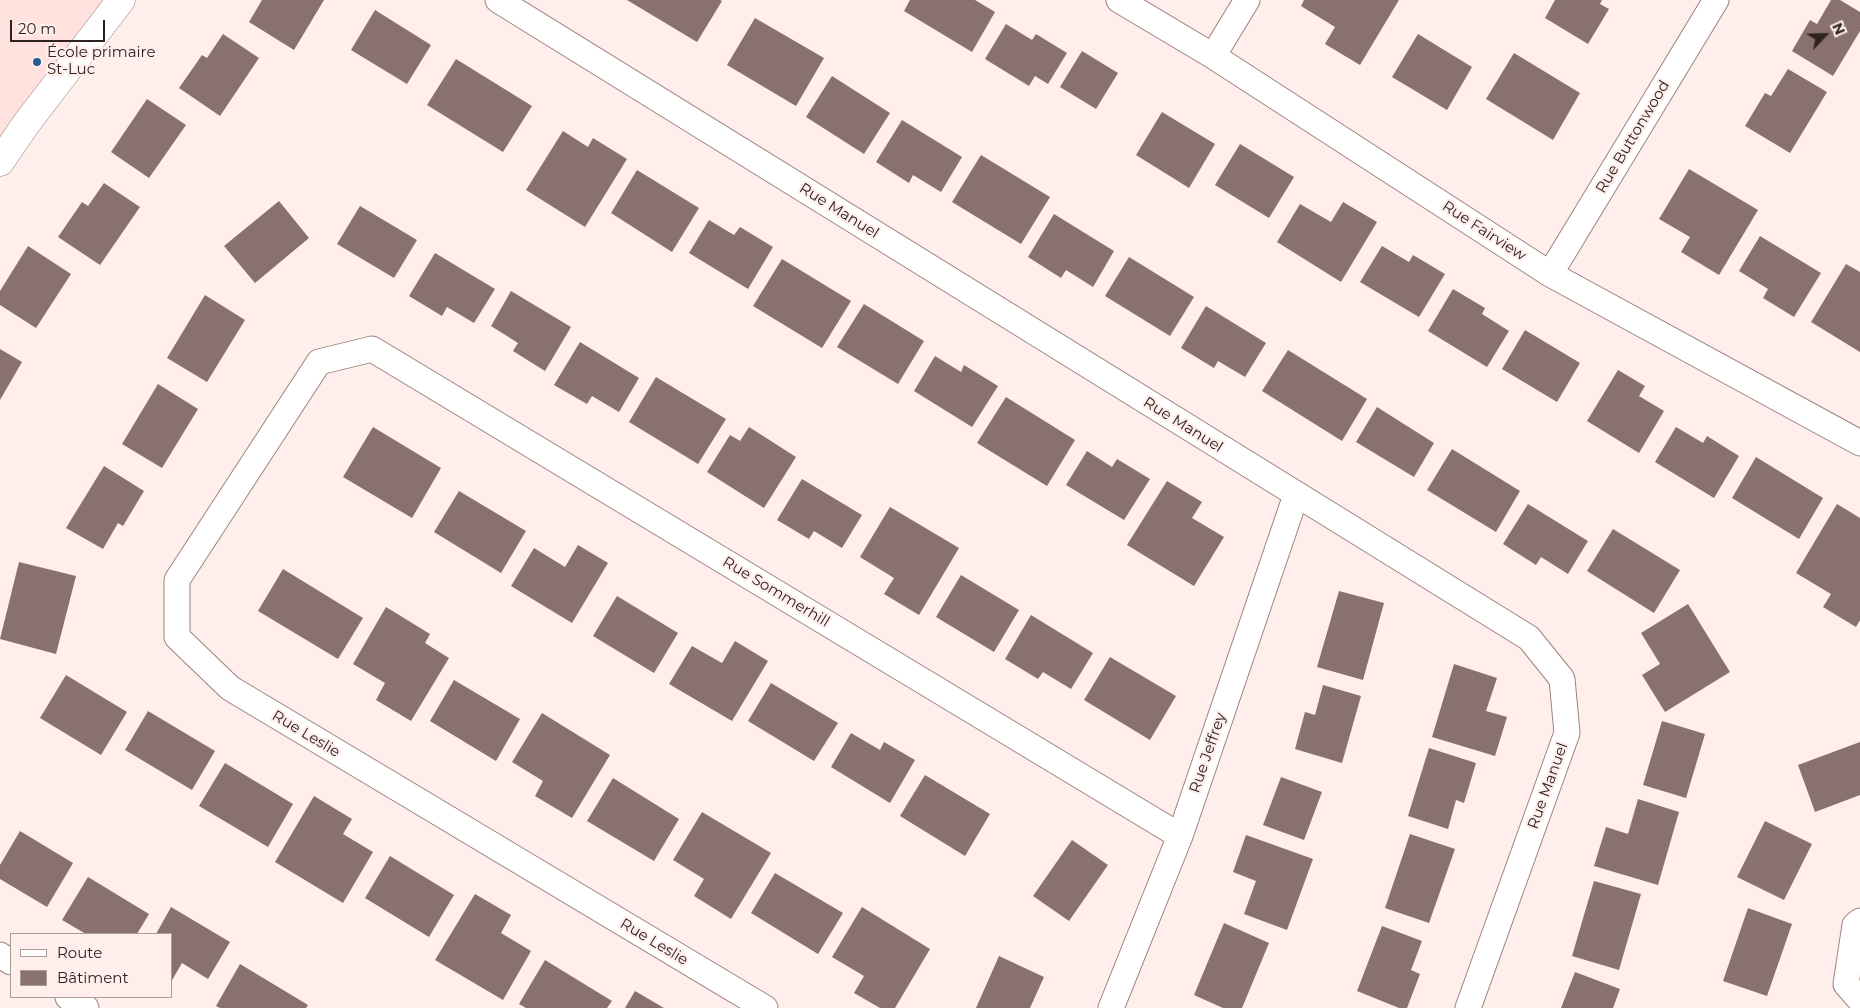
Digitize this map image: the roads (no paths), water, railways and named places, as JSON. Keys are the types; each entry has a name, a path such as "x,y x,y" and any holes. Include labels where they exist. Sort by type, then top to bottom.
{"street":[{"path":"0,162 26,124 121,0"},
{"name":"Rue Manuel","path":"498,0 1529,638 1562,679 1567,733 1468,1008"},
{"name":"Rue Fairview","path":"1119,0 1213,56 1550,274 1860,443"},
{"path":"1213,56 1247,0"},
{"name":"Rue Buttonwood","path":"1550,274 1716,0"},
{"name":"Rue Sommerhill","path":"372,349 1180,836"},
{"name":"Rue Leslie","path":"372,349 319,362 177,580 177,637 230,688 765,1008"},
{"name":"Rue Jeffrey","path":"1111,1008 1180,836 1296,495"},
{"path":"1860,921 1855,925 1846,984 1860,1000"},
{"path":"70,998 86,1008"}],"place":[{"name":"École primaire St-Luc","path":"37,62"}]}
